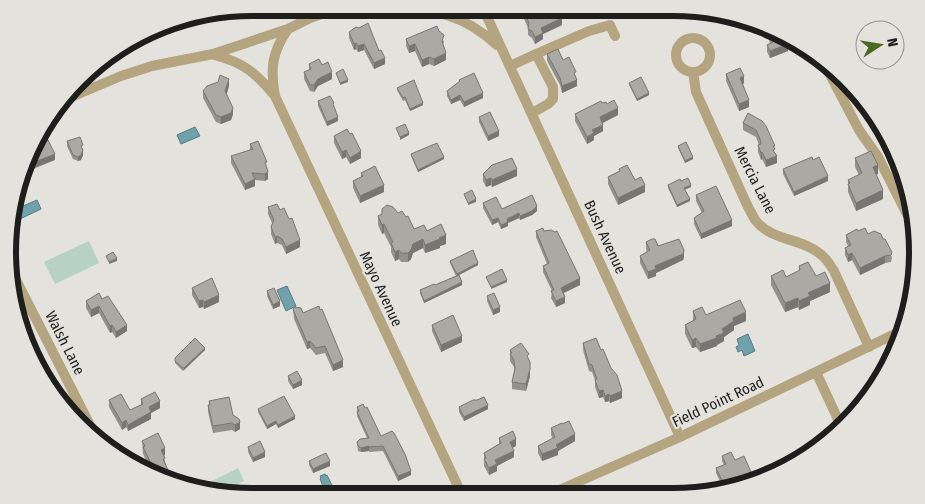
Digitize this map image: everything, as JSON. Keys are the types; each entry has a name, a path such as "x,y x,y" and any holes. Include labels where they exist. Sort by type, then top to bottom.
{"street":[{"path":"77,94 121,76 152,66 213,54 288,29 316,16"},
{"path":"449,16 475,27 503,51"},
{"name":"Bush Avenue","path":"487,16 680,437"},
{"path":"510,66 589,30 610,24 615,36"},
{"name":"Mayo Avenue","path":"275,96 273,60 276,49 288,29"},
{"name":"Mayo Avenue","path":"213,54 248,68 258,76 275,96 459,488"},
{"path":"532,113 548,104 553,99 554,93 553,87 536,54"},
{"name":"Mercia Lane","path":"693,72 696,92 748,207 757,222 777,236 818,252 828,260 870,347"},
{"path":"831,78 859,130 878,157 905,210"},
{"name":"Walsh Lane","path":"18,284 88,422"},
{"name":"Field Point Road","path":"564,488 680,437 894,335"},
{"path":"816,372 838,420"}],"green space":[{"path":"89,241 99,263 55,284 44,262"},
{"path":"238,468 244,481 233,487 208,483"}],"water":[{"path":"195,127 200,136 181,144 177,135"},
{"path":"37,200 41,209 20,219 21,207"},
{"path":"287,286 296,306 286,311 277,290"},
{"path":"748,334 755,351 744,356 742,350 738,352 736,347 739,345 737,339"},
{"path":"327,475 333,488 324,488 320,476"}],"building":[{"path":"526,16 561,16 562,18 541,28 543,33 535,37 532,31 528,29 529,23"},
{"path":"368,23 379,51 381,50 385,58 374,63 364,44 358,46 356,43 354,44 349,32 356,27 359,28"},
{"path":"437,26 444,35 442,41 446,53 434,59 429,57 422,60 415,44 409,46 406,39"},
{"path":"771,38 785,45 770,51 767,45 773,42"},
{"path":"558,49 563,60 569,57 576,72 574,73 577,80 562,86 560,78 547,54"},
{"path":"319,59 322,65 328,62 332,72 318,79 314,85 310,85 304,72 311,69 309,64"},
{"path":"740,68 744,76 740,78 749,100 739,104 726,74"},
{"path":"343,69 348,80 340,83 336,73"},
{"path":"474,73 483,93 464,102 460,95 451,100 447,91 459,80"},
{"path":"220,75 229,79 225,91 233,108 231,113 221,117 216,115 203,91 207,86 218,82"},
{"path":"641,77 649,93 637,99 629,83"},
{"path":"414,80 423,103 410,109 405,97 403,98 397,88"},
{"path":"330,96 338,117 327,122 318,101"},
{"path":"614,100 618,108 600,117 603,125 592,130 594,133 587,137 575,114 601,101 607,104"},
{"path":"490,112 499,131 488,136 479,117"},
{"path":"748,113 762,121 766,126 775,146 773,146 775,149 773,150 777,156 766,160 761,153 758,145 761,144 760,139 756,130 743,123"},
{"path":"405,124 409,133 400,137 396,128"},
{"path":"347,129 350,134 352,133 361,151 350,158 346,150 342,152 334,136"},
{"path":"80,137 83,150 78,157 73,155 67,141"},
{"path":"48,140 55,154 34,162 34,162 44,142"},
{"path":"258,141 267,162 265,162 268,172 265,174 252,173 255,179 245,184 231,156 253,149 250,144"},
{"path":"686,142 693,157 685,161 678,146"},
{"path":"437,143 444,157 418,170 411,154"},
{"path":"871,151 878,165 873,167 883,190 856,203 848,180 862,173 855,158"},
{"path":"812,157 813,160 819,157 828,176 794,192 783,169"},
{"path":"512,158 517,169 492,180 491,178 486,180 483,174 492,165"},
{"path":"627,165 635,180 641,177 645,185 618,198 608,177"},
{"path":"375,166 384,185 360,196 353,181 363,176 361,173"},
{"path":"688,178 691,185 684,188 690,199 677,205 668,185 680,179 681,181"},
{"path":"716,186 732,220 701,234 694,218 704,211 696,195"},
{"path":"472,190 476,199 468,203 464,194"},
{"path":"532,195 537,206 532,211 520,216 519,213 507,219 508,222 501,225 498,218 492,220 483,203 496,197 502,209"},
{"path":"277,204 280,210 284,208 289,219 292,218 300,240 286,247 282,239 277,236 275,237 271,227 274,220 268,207"},
{"path":"387,205 393,207 398,213 402,211 406,217 408,216 414,229 424,225 427,231 441,224 446,235 425,245 423,239 413,244 408,253 401,253 399,250 395,252 391,243 393,242 378,216 382,214 382,209"},
{"path":"543,228 544,231 557,231 580,278 561,288 565,297 556,301 551,291 554,290 543,266 549,263 536,231"},
{"path":"865,228 868,234 874,231 881,234 892,252 891,255 860,268 852,253 848,255 845,248 851,245 846,235 857,229 858,231"},
{"path":"655,239 658,246 679,239 684,250 683,254 655,266 656,269 648,272 640,256 650,250 646,242"},
{"path":"473,250 478,263 457,274 450,261"},
{"path":"113,252 117,258 109,262 106,256"},
{"path":"808,262 816,276 825,272 830,283 808,293 810,296 799,301 798,298 785,303 771,276 783,270 786,277 800,270 799,266"},
{"path":"502,269 507,280 491,287 486,277"},
{"path":"459,275 462,282 424,301 420,290"},
{"path":"212,278 219,295 204,302 203,300 199,301 192,288"},
{"path":"274,288 280,301 273,305 267,291"},
{"path":"99,293 102,299 108,296 127,325 116,332 112,325 110,326 99,306 91,310 86,301"},
{"path":"494,293 500,307 493,310 487,296"},
{"path":"740,300 746,312 733,318 734,321 722,329 724,333 716,336 717,338 700,344 696,338 692,340 685,325 696,319 693,311 702,307 706,315"},
{"path":"319,306 320,310 322,309 343,360 333,365 325,346 316,348 310,341 307,342 293,309 295,307 301,308 303,313"},
{"path":"453,315 462,336 441,345 432,325"},
{"path":"195,338 205,348 183,368 175,361 175,358"},
{"path":"596,338 611,368 617,375 622,391 610,396 609,394 605,396 603,390 599,391 595,380 597,379 592,365 589,364 583,343"},
{"path":"521,343 529,354 527,356 530,362 526,384 512,382 515,368 510,350"},
{"path":"297,371 302,380 293,385 288,376"},
{"path":"155,392 160,401 149,407 151,412 128,425 126,420 122,423 109,400 121,394 130,410 143,404 141,399"},
{"path":"284,396 295,416 278,425 276,421 267,426 258,409"},
{"path":"229,397 233,415 240,422 235,425 232,423 213,426 208,405 210,405 209,401"},
{"path":"484,397 488,405 464,417 459,407"},
{"path":"363,404 365,408 367,407 381,436 392,431 394,433 411,471 398,476 383,446 361,448 358,446 357,442 360,439 369,438 357,412 359,411 357,407"},
{"path":"569,421 575,434 556,445 558,448 542,454 538,446 555,437 551,428"},
{"path":"513,431 516,439 510,442 514,451 495,460 497,464 489,468 484,459 486,458 484,453 501,443 499,438"},
{"path":"158,433 165,448 161,450 168,470 166,471 152,465 142,441"},
{"path":"260,441 265,452 253,458 248,447"},
{"path":"731,452 735,460 744,456 751,472 735,480 723,482 716,468 726,464 722,456"},
{"path":"326,453 330,461 313,469 309,461"}]}
